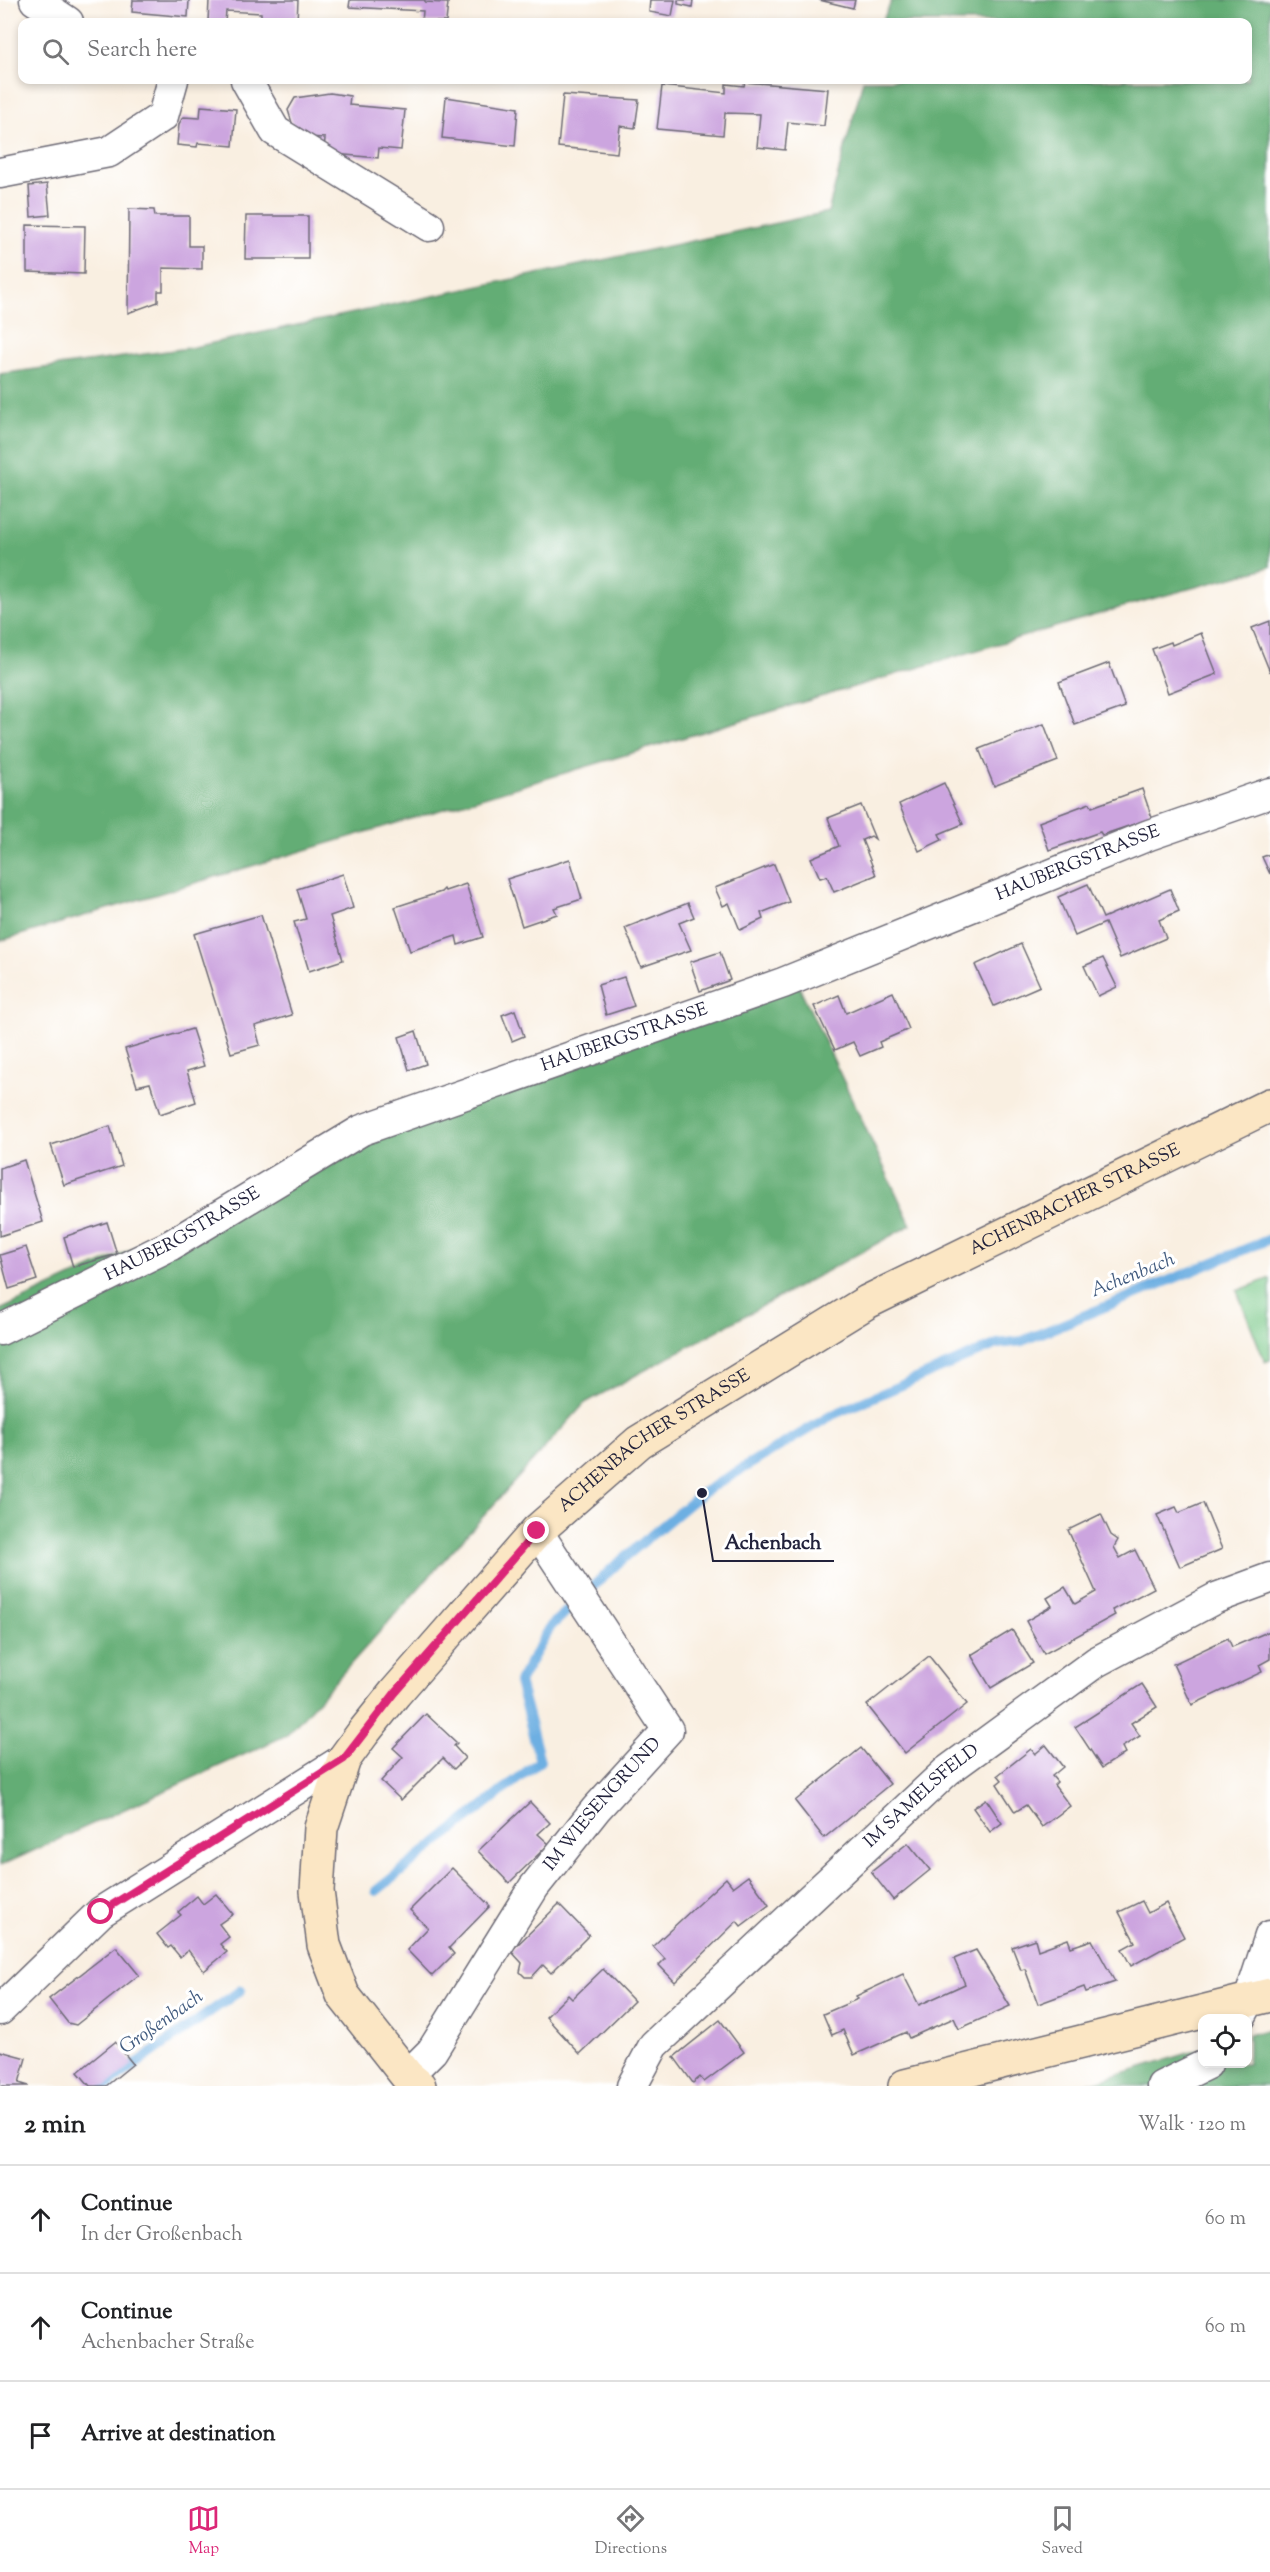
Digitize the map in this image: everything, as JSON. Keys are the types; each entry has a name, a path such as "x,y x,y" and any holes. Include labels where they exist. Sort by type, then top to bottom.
{"main road":[{"name":"ACHENBACHER STRASSE","path":"413,2081 343,1995 324,1945 317,1891 321,1828 344,1759 395,1693 537,1531 639,1442 867,1302 1270,1105"},
{"path":"905,2086 1253,2006"}],"street":[{"path":"34,0 62,18"},
{"path":"0,173 109,152 163,116 173,84"},
{"path":"247,84 275,131 429,226"},
{"name":"HAUBERGSTRASSE","path":"0,1330 171,1245 362,1130 783,982 1149,835 1270,793"},
{"name":"IM WIESENGRUND","path":"413,2081 534,1887 596,1809 668,1730 537,1531"},
{"name":"IM SAMELSFELD","path":"632,2086 654,2045 947,1771 1096,1662 1216,1598 1270,1578"},
{"path":"0,2010 101,1912 344,1759"},
{"path":"1253,2006 1270,1936"},
{"path":"1162,2086 1199,2068"}],"green space":[{"path":"892,0 1270,0 1270,567 1126,606 0,941 0,374 189,348 828,212 862,84 1252,84 1252,18 884,18"},
{"path":"799,986 911,1225 585,1403 287,1735 0,1866 0,1310 167,1233 395,1109"},
{"path":"1270,1278 1270,1360 1265,1362 1237,1291"},
{"path":"1270,2029 1270,2086 1079,2086 1198,2050 1198,2068 1252,2068 1252,2034"}],"building":[{"path":"133,0 189,0 188,17 132,12"},
{"path":"209,0 298,0 297,18 261,18 261,13 226,11 225,18 208,18"},
{"path":"350,0 425,0 425,2 448,3 446,18 422,18 423,11 349,7"},
{"path":"650,0 675,0 672,16 649,12"},
{"path":"678,0 693,0 692,7 678,4"},
{"path":"819,0 855,0 853,8"},
{"path":"726,84 744,86 744,84 769,84 828,89 824,126 788,122 785,150 757,147 760,114 725,113 723,135 657,129 662,86 726,93"},
{"path":"330,93 350,96 349,105 405,110 401,150 379,148 378,158 324,153 325,138 306,137 293,126 288,110 295,98"},
{"path":"563,95 639,100 635,128 620,126 617,153 558,147"},
{"path":"446,97 518,108 515,146 442,138"},
{"path":"201,106 236,109 233,146 198,143 197,147 177,145 179,124 183,117 200,118"},
{"path":"47,184 50,215 31,217 29,186"},
{"path":"129,209 154,210 155,216 189,216 189,246 202,246 202,269 163,268 163,291 158,291 158,302 128,313"},
{"path":"246,216 308,216 308,259 245,259"},
{"path":"27,225 85,226 84,274 27,272"},
{"path":"1270,621 1270,672 1252,628"},
{"path":"1201,633 1217,674 1168,693 1152,649 1171,642 1172,645"},
{"path":"1109,663 1125,707 1075,725 1059,682"},
{"path":"1044,724 1058,761 994,786 979,749"},
{"path":"944,783 963,824 939,834 942,840 919,851 899,804"},
{"path":"1142,789 1152,818 1102,835 1100,832 1049,850 1039,822 1090,803 1092,807"},
{"path":"861,805 875,839 871,836 862,840 876,875 834,892 827,876 820,878 811,858 839,846 828,818"},
{"path":"1270,854 1270,874 1262,857"},
{"path":"570,859 582,899 554,908 557,914 522,926 507,879"},
{"path":"774,864 789,902 761,913 763,919 740,930 729,903 723,906 715,888"},
{"path":"343,874 353,908 330,916 343,960 309,971 294,922 306,919 297,889"},
{"path":"466,884 483,937 458,945 456,936 410,951 395,907 444,889 445,891"},
{"path":"1088,884 1103,918 1170,889 1179,911 1159,920 1166,938 1120,958 1105,923 1075,936 1058,897"},
{"path":"688,903 694,917 679,923 691,950 641,967 625,928"},
{"path":"261,915 292,1015 255,1026 260,1045 231,1053 194,934"},
{"path":"1021,944 1040,986 994,1006 975,965"},
{"path":"720,952 730,980 700,991 690,962"},
{"path":"1103,958 1117,987 1098,996 1084,966"},
{"path":"624,977 634,1006 606,1015 598,985"},
{"path":"893,992 909,1029 879,1042 881,1047 860,1056 853,1042 835,1050 814,1006 839,995 846,1013"},
{"path":"515,1010 524,1036 512,1041 502,1015"},
{"path":"192,1029 204,1066 187,1071 196,1102 160,1114 150,1083 137,1086 125,1049"},
{"path":"416,1031 426,1064 409,1070 399,1037"},
{"path":"110,1126 122,1166 64,1185 51,1145"},
{"path":"24,1160 43,1222 0,1236 0,1168"},
{"path":"107,1222 117,1254 73,1267 64,1237"},
{"path":"26,1247 37,1280 9,1289 0,1255"},
{"path":"1203,1503 1222,1549 1180,1567 1157,1515 1176,1507 1179,1513"},
{"path":"1101,1514 1111,1535 1118,1540 1114,1547 1120,1558 1135,1550 1154,1588 1112,1610 1115,1615 1044,1654 1026,1621 1052,1606 1047,1598 1065,1587 1075,1604 1096,1592 1068,1530"},
{"path":"1012,1630 1033,1663 991,1688 971,1655"},
{"path":"1270,1631 1270,1659 1259,1665 1262,1672 1192,1705 1173,1664 1228,1638 1232,1647"},
{"path":"929,1656 967,1704 905,1753 867,1705"},
{"path":"1142,1684 1157,1707 1131,1723 1140,1736 1122,1747 1125,1753 1102,1768 1075,1727"},
{"path":"426,1714 457,1743 454,1746 465,1758 454,1769 443,1758 401,1800 381,1781 403,1757 393,1748"},
{"path":"1046,1745 1063,1767 1052,1776 1057,1782 1054,1785 1070,1806 1042,1827 1026,1805 1015,1812 997,1784 1002,1780 998,1775 1031,1749 1035,1754"},
{"path":"861,1748 890,1784 824,1838 795,1801"},
{"path":"986,1799 1002,1823 990,1832 973,1808"},
{"path":"530,1802 550,1823 538,1834 549,1844 509,1883 478,1851"},
{"path":"908,1843 930,1870 893,1900 871,1872"},
{"path":"452,1868 490,1906 449,1948 454,1954 432,1976 407,1950 428,1928 410,1910"},
{"path":"748,1876 769,1905 741,1926 737,1921 675,1982 659,1965 665,1959 653,1946 726,1878 733,1887"},
{"path":"216,1894 233,1914 219,1924 229,1937 220,1944 227,1952 204,1971 188,1950 180,1957 171,1946 168,1948 157,1934 181,1915 178,1912 197,1896 203,1904"},
{"path":"1142,1901 1148,1913 1166,1903 1184,1937 1131,1966 1122,1949 1135,1942 1119,1912"},
{"path":"559,1904 589,1935 551,1973 543,1965 532,1977 525,1977 520,1972 522,1963 511,1951"},
{"path":"1035,1939 1038,1950 1068,1939 1071,1947 1092,1940 1115,1982 1086,1992 1084,1987 1038,2004 1025,1969 1021,1970 1012,1947"},
{"path":"116,1947 139,1975 76,2025 68,2023 49,1999"},
{"path":"976,1950 1010,2006 959,2029 954,2018 909,2038 906,2032 854,2055 843,2030 832,2035 823,2014 858,1999 856,1996 903,1974 919,2005 965,1984 954,1959"},
{"path":"603,1969 634,2001 580,2054 546,2017 568,1995 572,1999"},
{"path":"720,2020 744,2052 704,2082 700,2077 693,2083 674,2057"},
{"path":"115,2042 133,2064 106,2086 90,2086 78,2072"},
{"path":"0,2051 26,2058 19,2083 29,2086 0,2086"}],"waterway":[{"name":"Achenbach","path":"376,1891 540,1761 519,1682 551,1626 618,1563 702,1493 832,1415 997,1344 1022,1341 1270,1239"},
{"name":"Großenbach","path":"105,2086 241,1990"}],"place":[{"name":"Achenbach","path":"702,1493"}],"route":[{"path":"101,1912 344,1759 395,1693 537,1531"}]}
